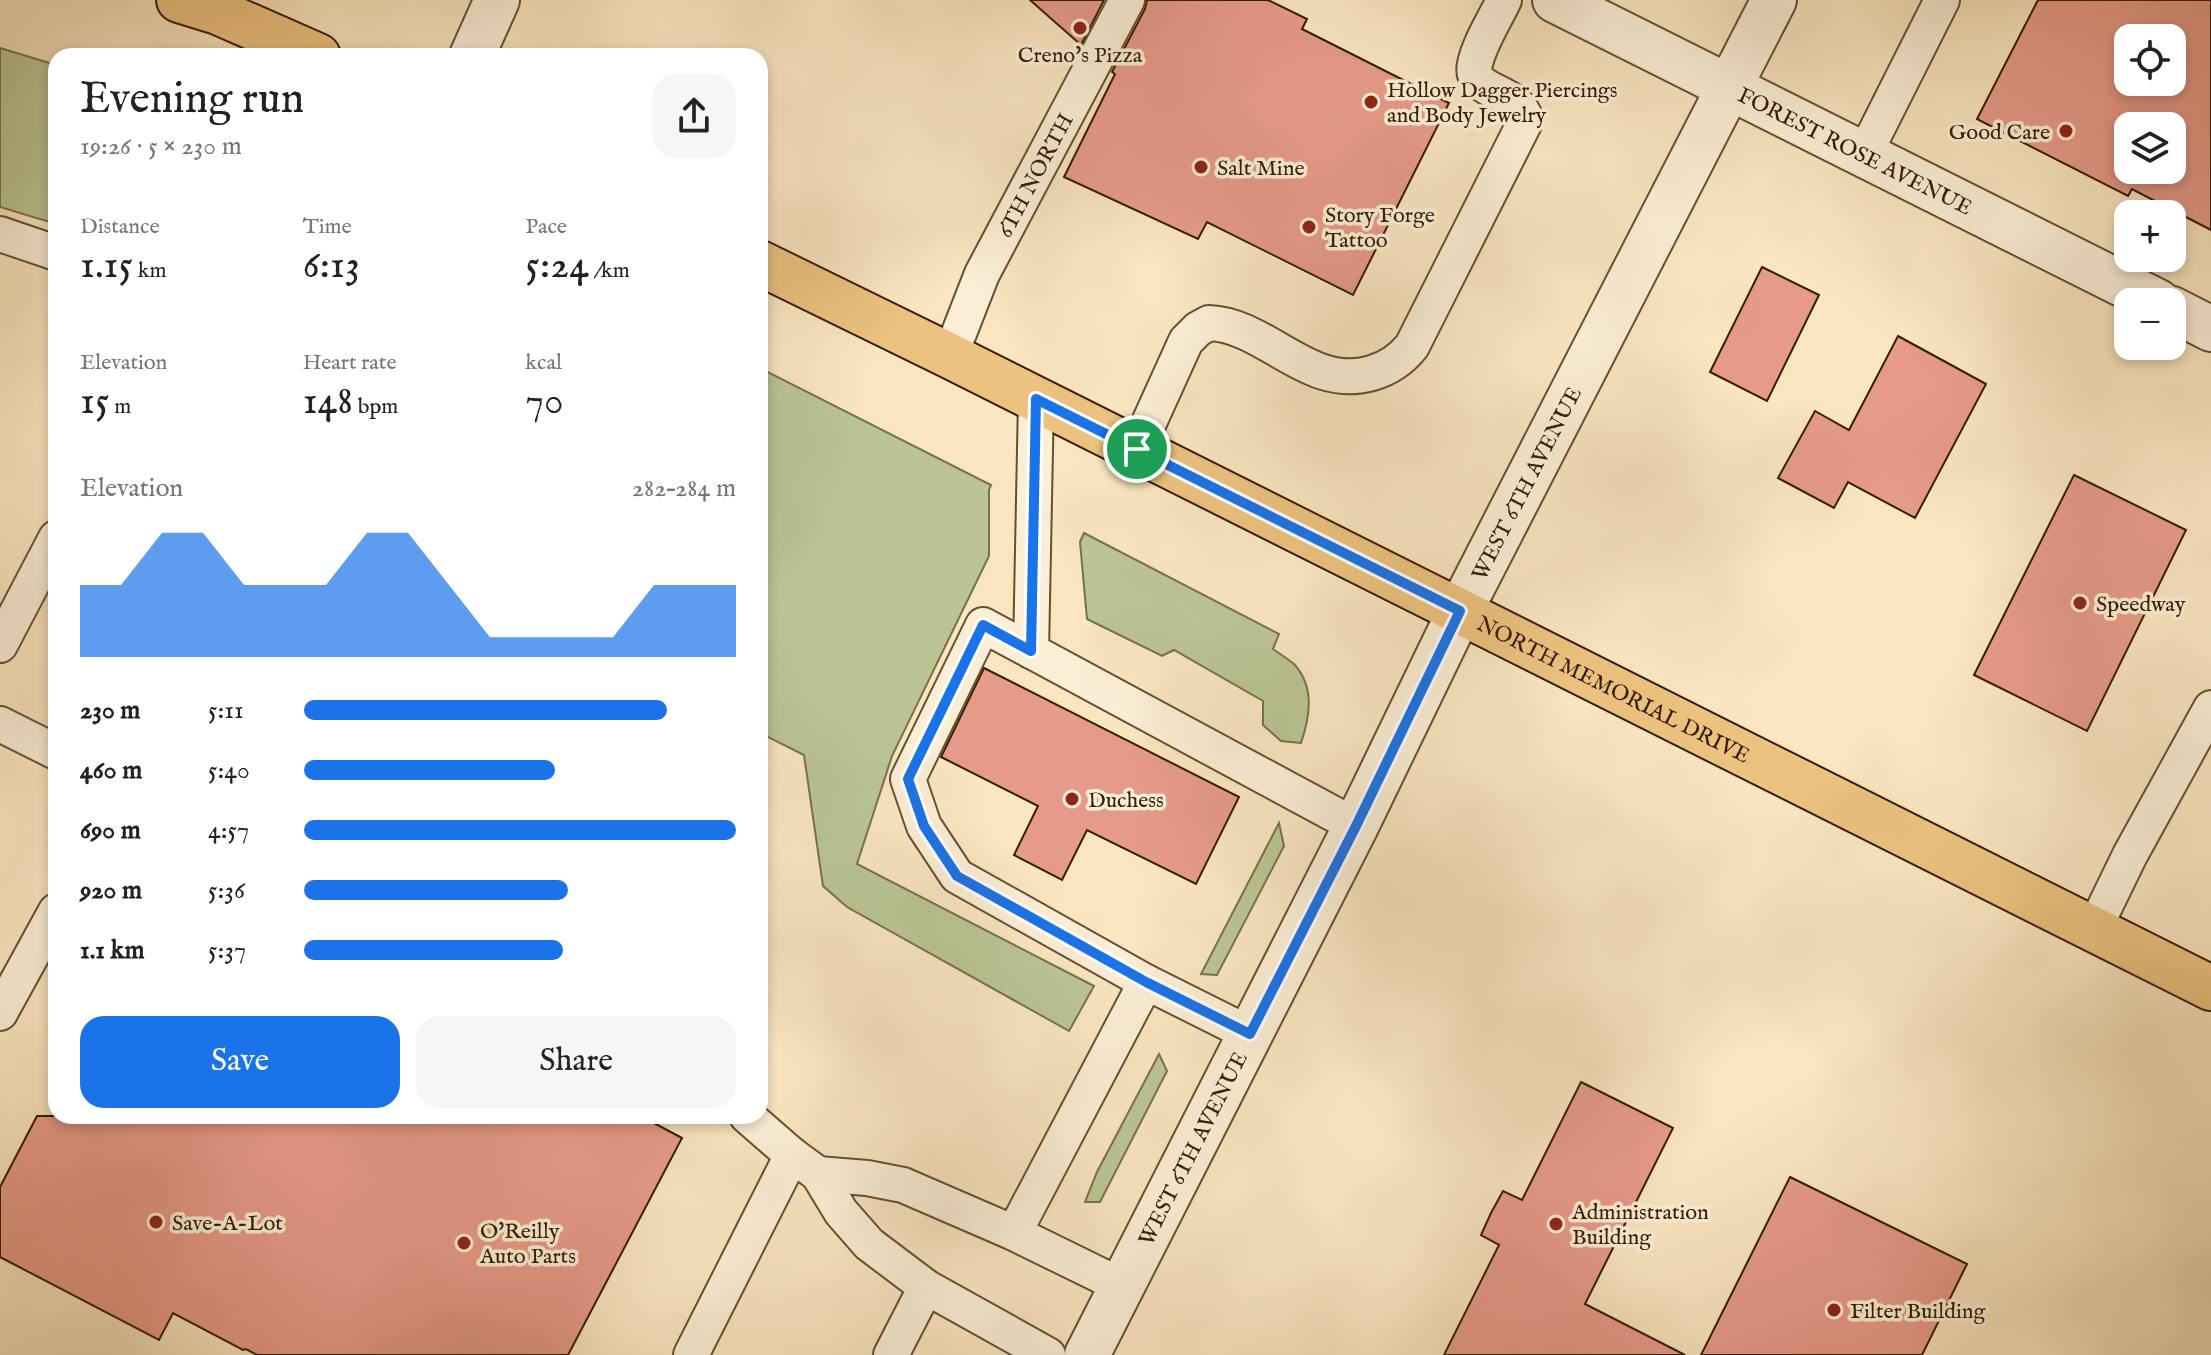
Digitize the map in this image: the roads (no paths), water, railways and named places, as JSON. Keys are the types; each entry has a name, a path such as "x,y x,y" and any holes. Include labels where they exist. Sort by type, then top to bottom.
{"main road":[{"path":"207,4 301,48"},
{"name":"NORTH MEMORIAL DRIVE","path":"768,267 2211,988"}],"street":[{"path":"476,48 497,0"},
{"name":"FOREST ROSE AVENUE","path":"1555,0 2130,288"},
{"name":"WEST 6TH AVENUE","path":"1087,1355 1356,826 1460,611 1774,0"},
{"path":"2186,316 2211,329"}],"lane":[{"name":"6TH NORTH","path":"950,356 982,274 1127,0"},
{"path":"1137,449 1186,341 1209,323 1233,327 1330,375 1351,377 1368,374 1388,368 1403,358 1412,346 1526,120 1520,105 1483,85 1474,72 1477,57 1504,0"},
{"path":"1864,155 1942,0"},
{"path":"0,234 48,250"},
{"path":"1031,651 1036,399"},
{"path":"0,645 48,553"},
{"path":"1250,1034 1146,982 957,876 924,826 908,779 983,625 1356,826"},
{"path":"2094,929 2130,855 2211,708"},
{"path":"0,724 48,748"},
{"path":"0,1013 48,926"},
{"path":"1014,1233 1146,982"},
{"path":"757,1124 805,1164 869,1244 926,1287 1048,1355"},
{"path":"805,1164 903,1185 1014,1233 1122,1286"},
{"path":"691,1355 805,1164"},
{"path":"891,1355 926,1287"}],"place":[{"name":"Creno's Pizza","path":"1080,28"},
{"name":"Hollow Dagger Piercings and Body Jewelry","path":"1371,102"},
{"name":"Good Care","path":"2066,131"},
{"name":"Salt Mine","path":"1201,167"},
{"name":"Story Forge Tattoo","path":"1309,227"},
{"name":"Speedway","path":"2080,603"},
{"name":"Duchess","path":"1072,799"},
{"name":"Save-A-Lot","path":"156,1222"},
{"name":"Administration Building","path":"1556,1224"},
{"name":"O'Reilly Auto Parts","path":"464,1243"},
{"name":"Filter Building","path":"1834,1310"}]}
